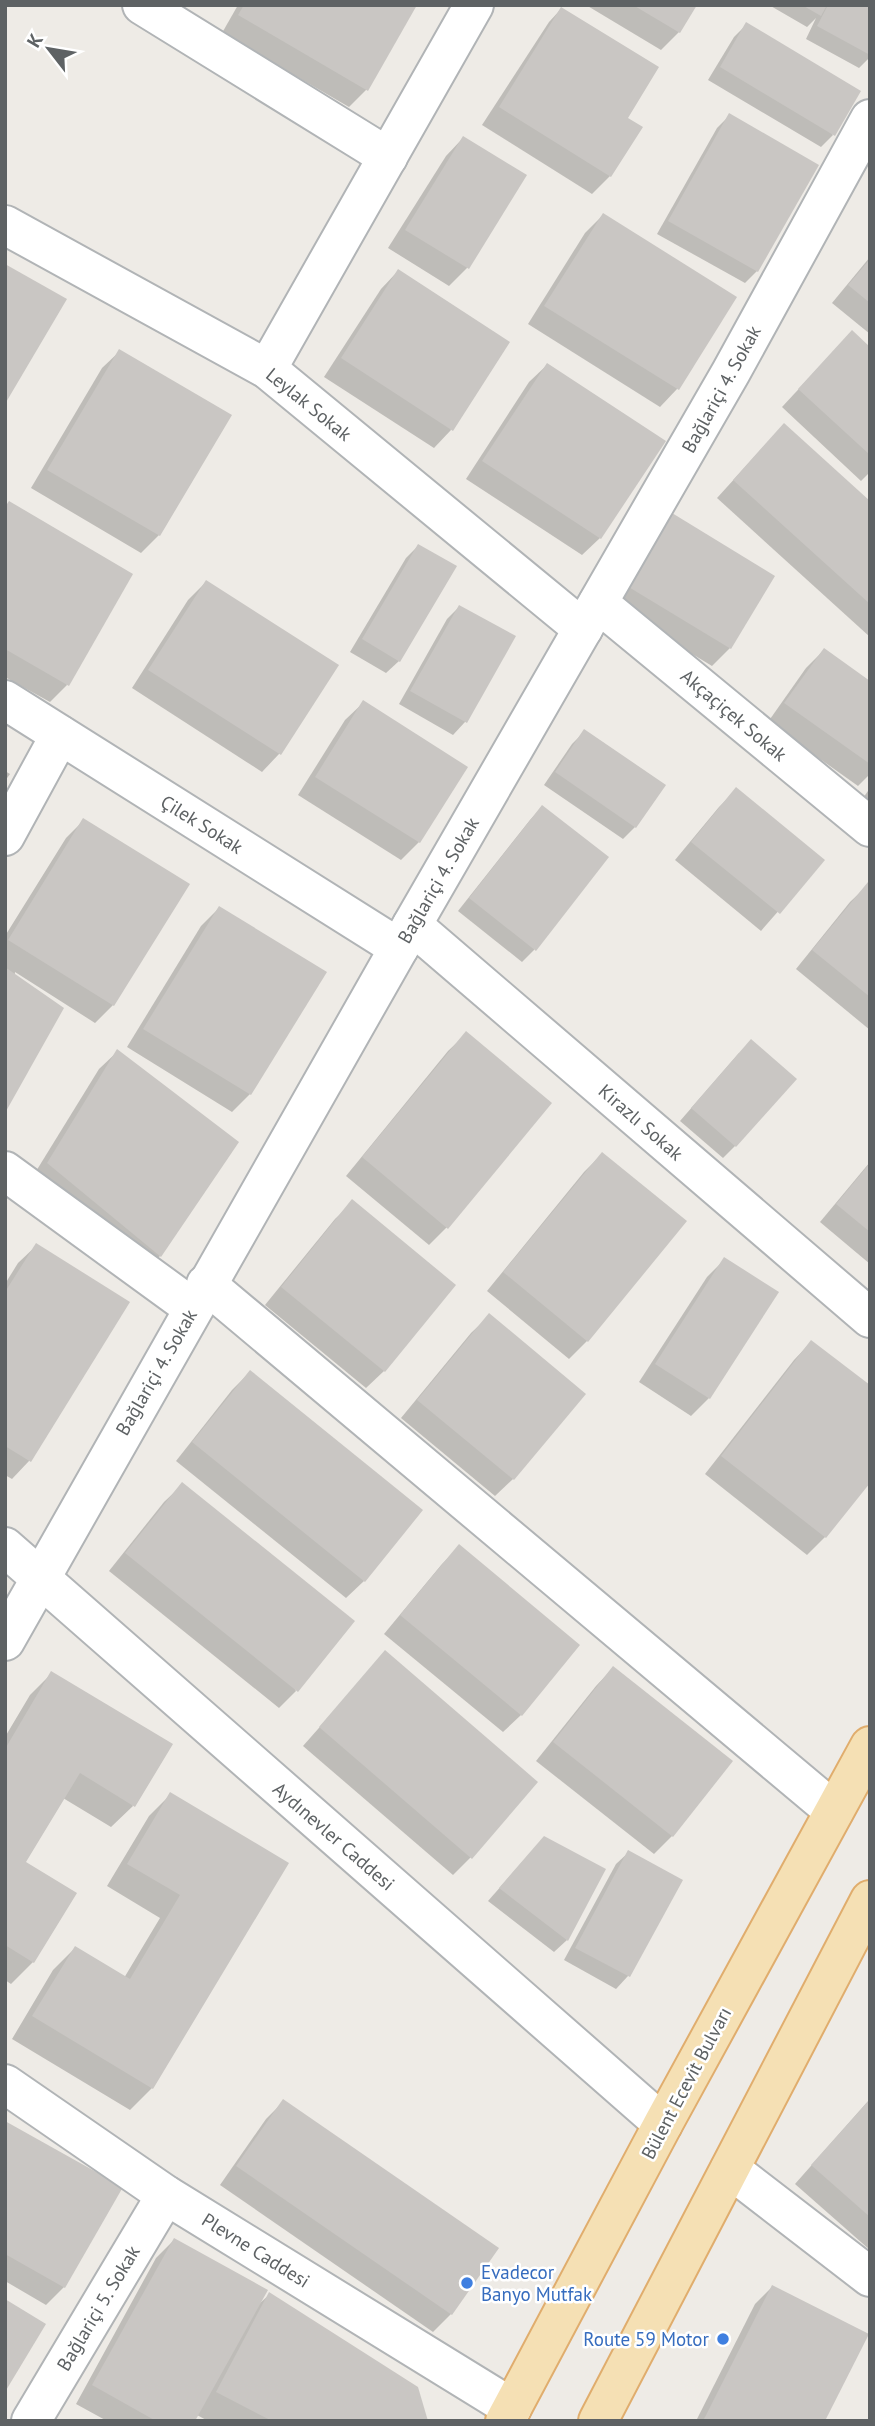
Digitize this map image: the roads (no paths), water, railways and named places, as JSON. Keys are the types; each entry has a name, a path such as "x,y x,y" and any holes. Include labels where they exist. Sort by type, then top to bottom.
{"main road":[{"name":"Bülent Ecevit Bulvarı","path":"509,2414 663,2124 870,1746"},
{"path":"598,2421 870,1900"}],"street":[{"path":"142,5 388,157"},
{"path":"267,369 474,5"},
{"name":"Bağlariçi 4. Sokak","path":"5,1641 405,937 731,372 870,119"},
{"name":"Leylak Sokak","path":"5,225 267,369 591,616"},
{"name":"Akçaçiçek Sokak","path":"591,616 870,827"},
{"name":"Çilek Sokak","path":"5,700 405,937"},
{"path":"5,836 60,735"},
{"name":"Kirazlı Sokak","path":"405,937 870,1318"},
{"path":"5,1171 200,1296 834,1811"},
{"name":"Aydınevler Caddesi","path":"5,1547 663,2124"},
{"name":"Plevne Caddesi","path":"5,2084 166,2195 509,2414"},
{"path":"730,2169 870,2277"},
{"name":"Bağlariçi 5. Sokak","path":"31,2421 166,2195"}],"place":[{"name":"Evadecor Banyo Mutfak","path":"467,2283"},
{"name":"Route 59 Motor","path":"723,2339"}]}
